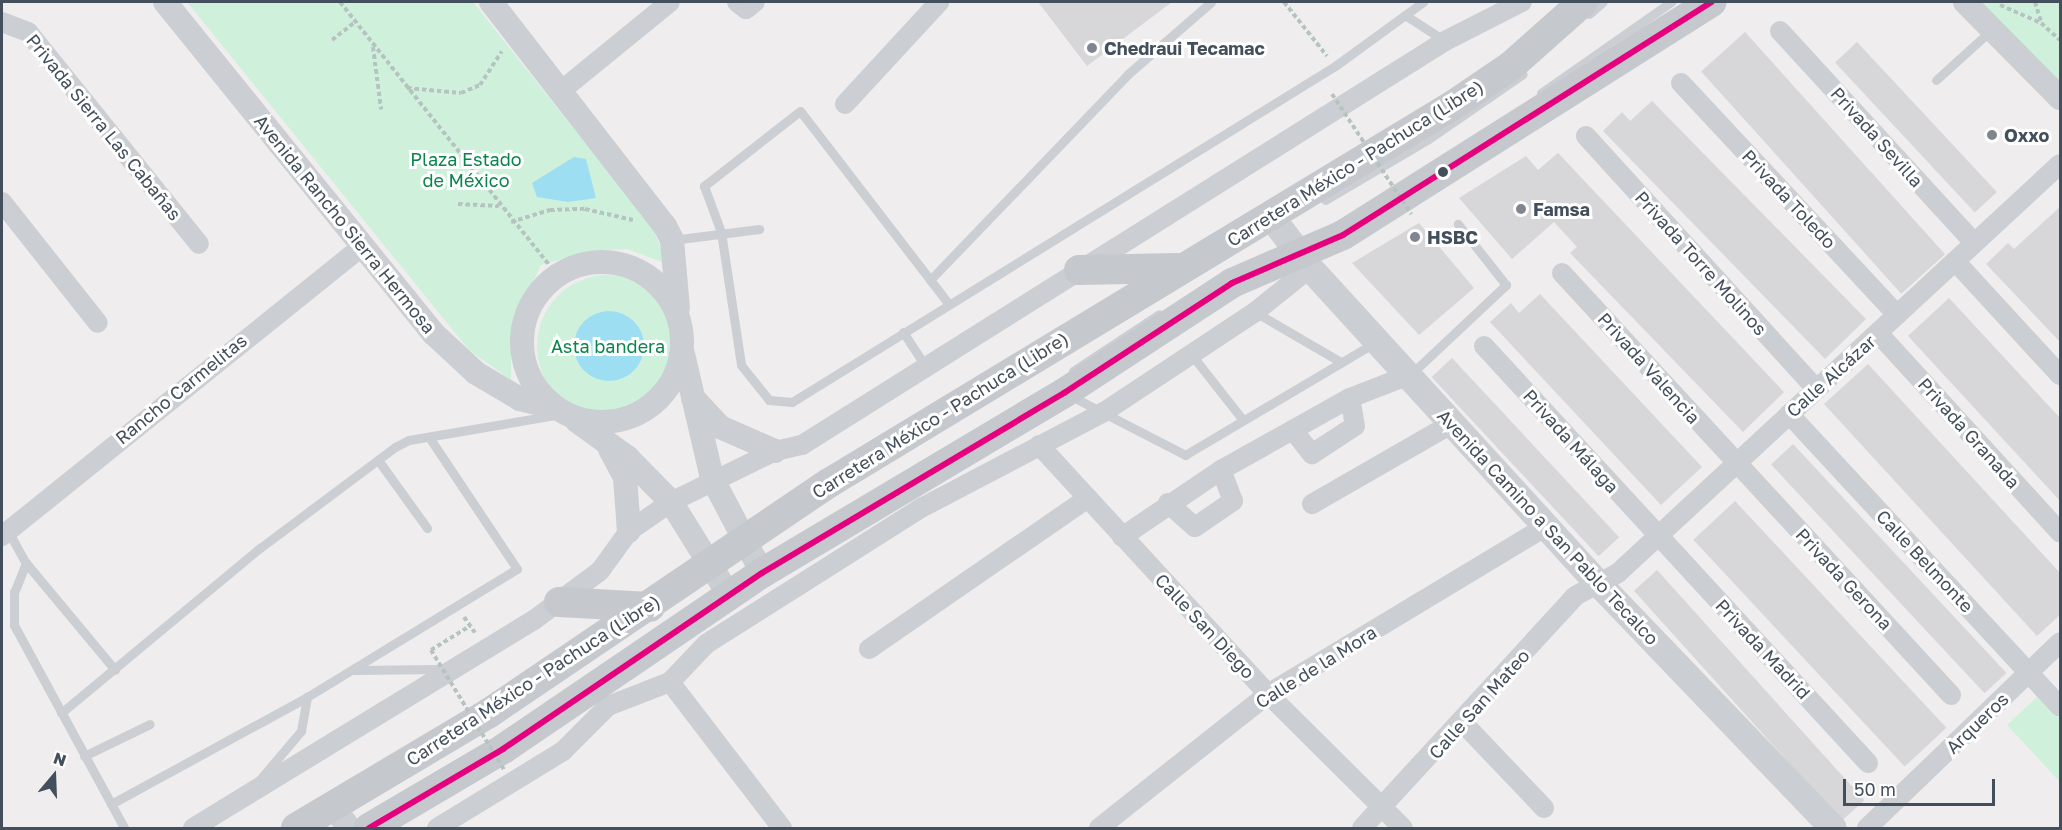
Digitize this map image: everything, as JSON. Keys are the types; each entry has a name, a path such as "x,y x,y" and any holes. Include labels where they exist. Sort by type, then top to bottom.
{"main road":[{"name":"Carretera México - Pachuca (Libre)","path":"369,828 602,697 717,581 752,556 915,497 1064,393 1232,283 1512,65 1583,2"},
{"name":"Carretera México - Pachuca (Libre)","path":"296,828 338,822 648,621 717,581 752,556 1187,280 1291,237 1343,235 1691,6 1724,2"},
{"name":"Avenida Camino a San Pablo Tecalco","path":"1291,237 1377,341 1598,583 1833,828"},
{"path":"1080,270 1187,280"},
{"path":"559,602 648,621"}],"street":[{"name":"Avenida Rancho Sierra Hermosa","path":"165,2 434,334 476,373 520,399 564,413 606,441 671,502 717,581"},
{"path":"491,2 562,90 668,233 683,354 691,397 712,478 752,556 779,598"},
{"path":"562,90 670,2"},
{"path":"736,2 746,9 755,2"},
{"path":"845,104 939,2"},
{"path":"193,828 249,796 559,602 600,572 629,531 671,502 712,478 775,451 802,445 1444,41 1522,2"},
{"path":"1965,2 1990,31 2061,98"},
{"name":"Privada Sierra Las Cabañas","path":"2,22 28,32 199,244"},
{"name":"Privada Sevilla","path":"1780,31 1974,243"},
{"name":"Privada Toledo","path":"1680,83 1897,315"},
{"name":"Privada Torre Molinos","path":"1587,136 1816,389"},
{"name":"Calle Alcázar","path":"1598,583 1618,573 2061,164"},
{"path":"2,202 98,323"},
{"path":"437,828 563,751 602,697 670,682 706,644 779,598 915,497 1039,445 1104,412 1255,312 1291,237"},
{"name":"Rancho Carmelitas","path":"5,533 363,246"},
{"path":"1955,261 2061,375"},
{"path":"678,313 663,288 640,270 603,262 556,274 534,296 522,325 522,356 533,385 564,413 609,423 643,412 670,387 683,354"},
{"name":"Privada Valencia","path":"1562,273 1736,463"},
{"name":"Privada Granada","path":"1878,333 2061,532"},
{"name":"Privada Málaga","path":"1484,346 1658,535"},
{"path":"1122,537 1168,503 1221,470 1350,398 1409,375"},
{"path":"691,397 720,427 775,451"},
{"path":"1293,430 1312,454 1355,426 1350,398"},
{"name":"Calle Belmonte","path":"1789,414 2061,707"},
{"path":"1312,504 1453,423"},
{"path":"606,441 625,477 629,531"},
{"name":"Calle San Diego","path":"1039,445 1268,694 1381,809 1403,828"},
{"name":"Privada Gerona","path":"1736,463 1951,695"},
{"path":"1168,503 1195,527 1233,501 1221,470"},
{"path":"870,650 1088,498"},
{"name":"Calle de la Mora","path":"1099,828 1268,694 1546,525"},
{"name":"Privada Madrid","path":"1658,535 1868,764"},
{"path":"717,581 741,622"},
{"name":"Calle San Mateo","path":"1362,828 1464,724 1575,596 1598,583"},
{"name":"Arqueros","path":"1867,828 2061,642"},
{"path":"670,682 782,828"},
{"path":"1464,724 1544,808"}],"lane":[{"path":"930,280 1128,74 1210,2"},
{"path":"948,303 800,111 704,186 721,232 741,366 769,400 792,402 948,303 1335,66 1422,2"},
{"path":"1566,34 1603,2"},
{"path":"1535,97 1691,6"},
{"path":"1405,15 1444,41"},
{"path":"1936,80 1990,31"},
{"path":"1311,207 1427,140 1534,63"},
{"path":"1409,375 1506,285 1458,224"},
{"path":"752,556 1291,237 1326,228"},
{"path":"668,233 759,229"},
{"path":"838,513 1042,396 1097,350 1166,309"},
{"path":"1255,312 1341,362"},
{"path":"903,332 926,367"},
{"path":"1064,393 1185,455 1377,341"},
{"path":"1191,354 1244,420"},
{"path":"61,713 260,548 378,460 409,440 564,413"},
{"path":"111,804 354,670 517,569 429,437"},
{"path":"378,460 428,528"},
{"path":"5,533 115,670"},
{"path":"752,556 780,547"},
{"path":"27,562 14,592 14,625 124,828"},
{"path":"535,698 558,676 717,581"},
{"path":"354,670 456,668"},
{"path":"249,796 301,731 307,697"},
{"path":"338,822 497,723"},
{"path":"84,756 150,724"}],"path":[{"path":"340,2 511,222 556,274"},
{"path":"1284,2 1335,66"},
{"path":"1993,2 2041,23 2061,40"},
{"path":"2035,2 2041,23"},
{"path":"332,40 355,22"},
{"path":"406,88 444,94 480,85 512,27"},
{"path":"373,45 381,109"},
{"path":"1332,94 1412,214"},
{"path":"458,204 499,206"},
{"path":"511,222 550,210 585,209 668,233"},
{"path":"457,606 486,649"},
{"path":"470,626 431,650 505,771"}],"green space":[{"name":"Plaza Estado de México","path":"187,2 473,2 653,228 667,264 627,249 590,251 541,265 511,330 511,380 469,350"},
{"path":"1982,2 2060,2 2060,83 2019,43"},
{"name":"Asta bandera","path":"608,275 635,281 658,296 673,319 679,346 673,373 658,396 635,411 608,417 581,411 558,396 543,373 537,346 543,319 558,296 581,281"},
{"path":"2038,696 2060,720 2060,782 2007,725"}],"water":[{"path":"574,157 586,159 596,198 568,202 537,197 532,183"},
{"path":"602,311 616,311 629,316 639,326 644,346 639,366 629,376 616,381 602,381 589,376 579,366 574,353 574,339 579,326 589,316"}],"building":[{"name":"Chedraui Tecamac","path":"1038,2 1172,2 1087,66"},
{"path":"1745,32 1945,254 1901,294 1701,71"},
{"path":"1857,42 1997,192 1975,212 1835,62"},
{"path":"1652,101 1866,319 1825,359 1603,131 1622,112 1630,121"},
{"path":"1558,153 1784,392 1743,432 1570,253 1577,247 1554,222 1512,259 1459,198 1526,156 1538,170"},
{"path":"2061,206 2061,343 1986,264 2008,243 2014,249"},
{"path":"1419,223 1474,288 1419,335 1352,263"},
{"path":"1540,294 1702,467 1661,505 1490,322 1511,303 1519,313"},
{"path":"1949,298 2061,419 2061,502 1908,336"},
{"path":"1452,358 1619,537 1599,556 1432,377"},
{"path":"1868,364 2061,574 2061,614 2037,636 1824,404"},
{"path":"1793,444 2006,673 1985,693 1771,464"},
{"path":"1735,501 1946,728 1905,767 1693,540"},
{"path":"1657,570 1864,800 1841,821 1634,591"}],"transit line":[{"path":"369,828 503,749 762,573 1064,393 1232,283 1343,235 1712,2"}],"place":[{"name":"Chedraui Tecamac","path":"1092,48"},
{"name":"Oxxo","path":"1992,135"},
{"name":"Famsa","path":"1521,209"},
{"name":"HSBC","path":"1415,237"}]}
